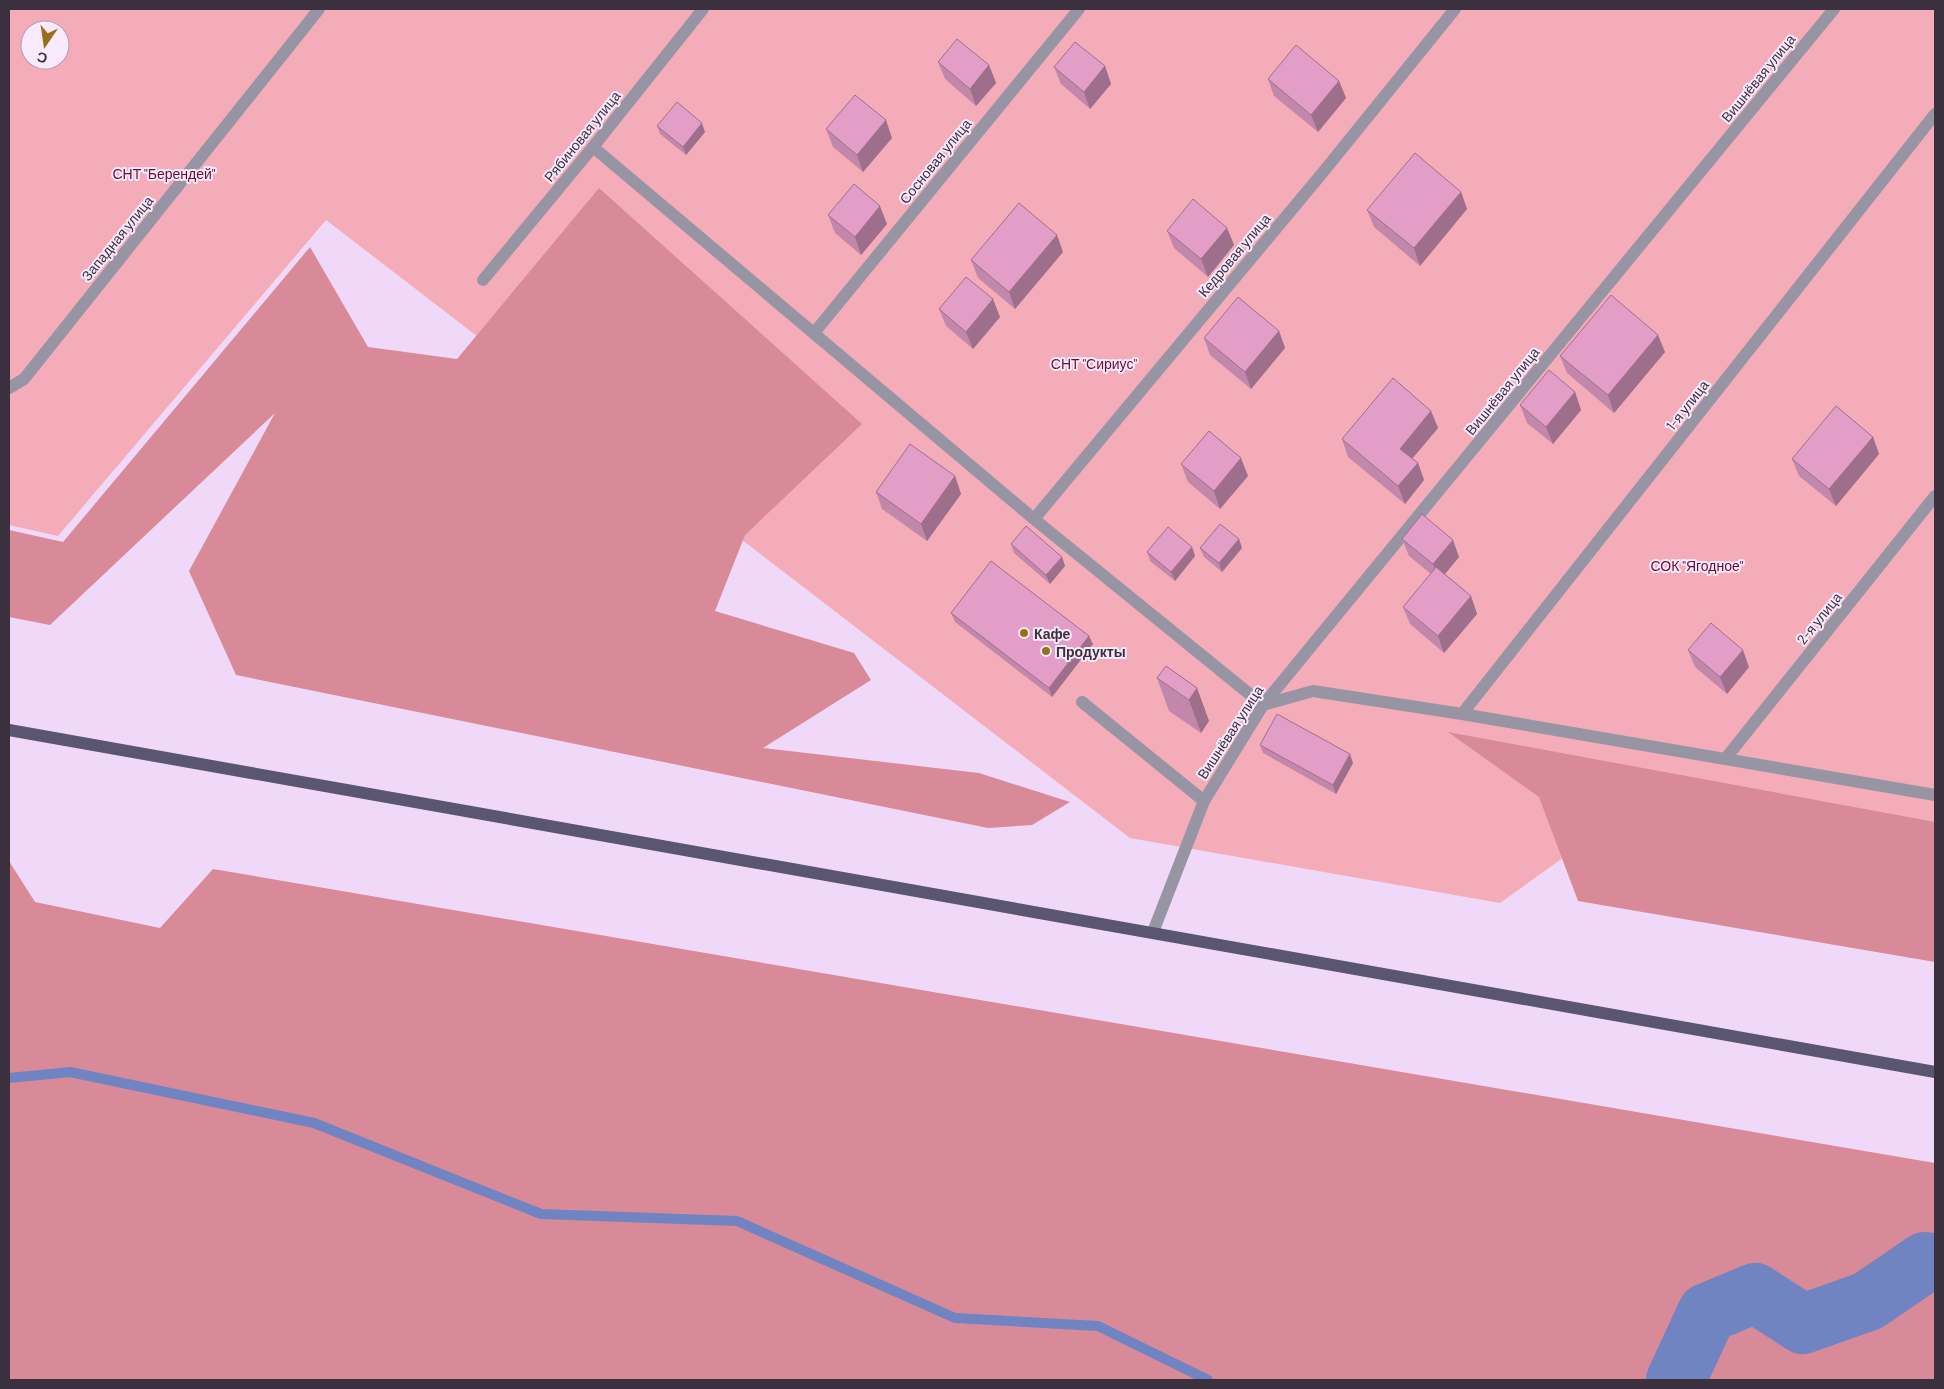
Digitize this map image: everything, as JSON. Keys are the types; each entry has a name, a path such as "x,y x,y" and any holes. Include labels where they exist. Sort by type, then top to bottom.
{"main road":[{"path":"9,730 1935,1072"}],"street":[{"name":"Западная улица","path":"9,388 24,378 319,9"},
{"name":"Рябиновая улица","path":"483,280 593,147 703,9"},
{"name":"Сосновая улица","path":"814,333 1079,9"},
{"name":"Кедровая улица","path":"1034,519 1318,178 1455,9"},
{"name":"Вишнёвая улица","path":"1153,932 1204,801 1262,705 1834,9"},
{"name":"1-я улица","path":"1462,714 1935,114"},
{"path":"593,147 1034,519 1262,705 1313,691 1726,758 1935,795"},
{"name":"2-я улица","path":"1726,758 1935,496"},
{"path":"1082,702 1204,801"}],"green space":[{"path":"9,9 1935,9 1935,845 1648,797 1500,903 1130,838 326,220 58,536 9,525"}],"shaded area":[{"path":"599,188 862,424 745,535 715,611 854,653 871,680 763,748 979,773 1070,802 1032,825 988,828 236,675 189,571 275,413 50,625 9,617 9,530 63,542 310,247 368,347 457,359"},
{"path":"1448,732 1935,822 1935,962 1578,901 1539,797"},
{"path":"9,861 35,902 160,928 213,869 1935,1163 1935,1380 9,1380"}],"building":[{"path":"957,39 989,65 970,89 938,62"},
{"path":"1075,42 1105,66 1084,92 1054,67"},
{"path":"1296,45 1339,81 1311,115 1268,79"},
{"path":"855,95 886,120 857,155 826,129"},
{"path":"677,102 702,123 683,147 657,126"},
{"path":"1415,153 1461,192 1414,248 1367,210"},
{"path":"854,184 880,206 855,237 828,215"},
{"path":"1193,199 1227,228 1201,259 1167,231"},
{"path":"1019,203 1057,235 1009,292 971,260"},
{"path":"966,277 993,299 966,332 939,309"},
{"path":"1611,295 1658,335 1608,395 1560,356"},
{"path":"1238,297 1279,331 1245,372 1204,338"},
{"path":"1549,370 1575,392 1546,427 1520,405"},
{"path":"1393,378 1431,411 1400,449 1418,463 1398,486 1342,439"},
{"path":"1836,406 1873,437 1829,489 1792,459"},
{"path":"1209,431 1241,458 1214,491 1181,464"},
{"path":"910,444 955,476 921,524 876,492"},
{"path":"1422,514 1453,540 1433,564 1402,539"},
{"path":"1220,524 1239,539 1219,563 1200,548"},
{"path":"1026,526 1062,557 1046,575 1011,544"},
{"path":"1168,527 1192,547 1171,572 1147,552"},
{"name":"Кафе","path":"991,561 1089,636 1049,688 951,613"},
{"path":"1436,567 1471,596 1438,636 1403,607"},
{"path":"1711,623 1743,650 1720,677 1688,650"},
{"path":"1166,666 1197,688 1189,700 1157,678"},
{"path":"1277,714 1350,754 1333,785 1260,745"}],"waterway":[{"path":"9,1078 70,1072 314,1123 541,1214 737,1221 955,1318 1098,1326 1208,1380"},
{"path":"1676,1380 1707,1313 1755,1293 1803,1324 1868,1301 1925,1262 1935,1263"}],"place":[{"name":"Кафе","path":"1024,633"},
{"name":"Продукты","path":"1046,651"}],"park label":[{"name":"СНТ \"Берендей\"","path":"164,173"},
{"name":"СНТ \"Сириус\"","path":"1094,363"},
{"name":"СОК \"Ягодное\"","path":"1697,565"}]}
